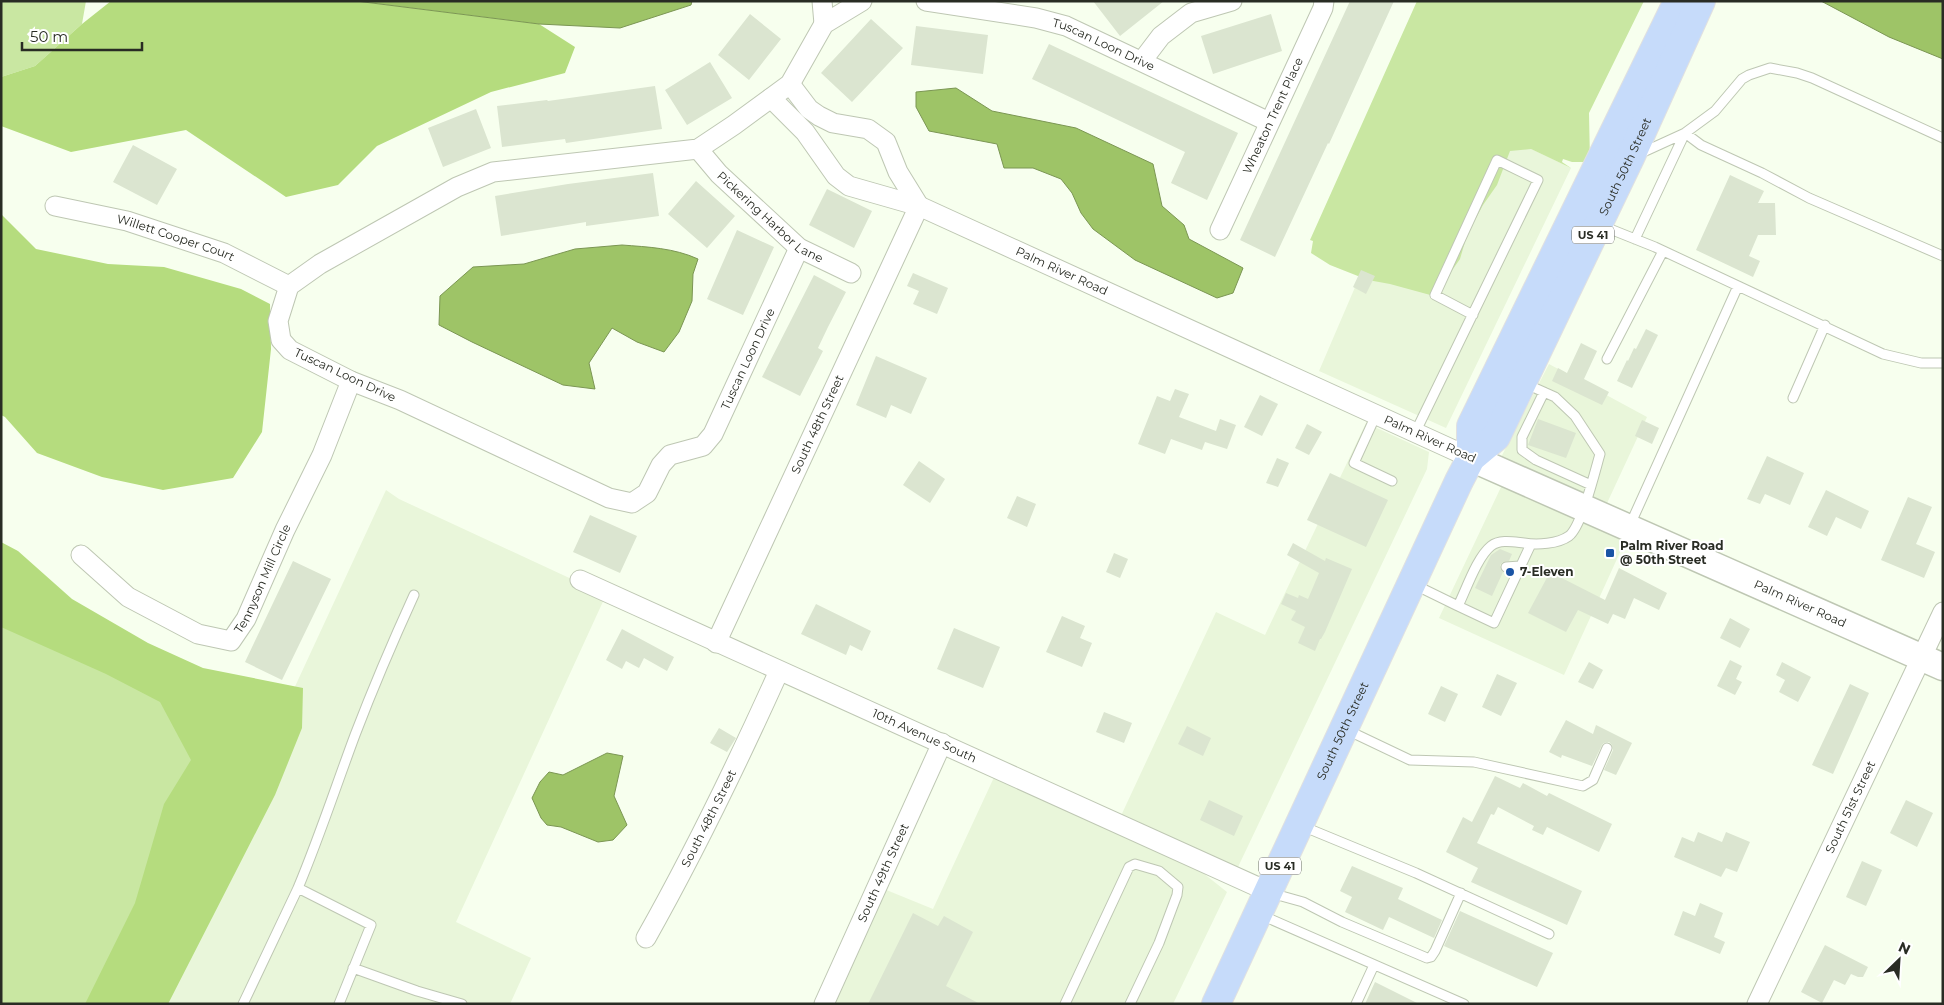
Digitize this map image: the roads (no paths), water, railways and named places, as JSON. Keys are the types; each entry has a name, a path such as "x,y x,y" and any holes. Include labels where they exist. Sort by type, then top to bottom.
{"main road":[{"name":"South 50th Street","path":"1216,1004 1471,458 1472,426 1678,1"},
{"name":"South 50th Street","path":"1471,458 1496,437 1533,387 1598,224 1701,1"}],"street":[{"path":"822,1 824,24"},
{"path":"289,286 320,264 448,192 493,172 698,149 790,84 824,24 862,1"},
{"name":"Tuscan Loon Drive","path":"926,1 1036,18 1066,26 1270,122"},
{"path":"1142,61 1161,36 1191,13 1232,1"},
{"name":"Wheaton Trent Place","path":"1220,230 1323,8 1324,1"},
{"path":"790,84 809,109 819,116 833,123 868,129 886,142 898,172 920,206"},
{"name":"Palm River Road","path":"771,98 805,132 836,176 849,186 920,206 1471,458 1587,496 1629,528 1932,662"},
{"path":"814,144 833,123"},
{"name":"Pickering Harbor Lane","path":"698,149 719,174 799,248 851,272"},
{"name":"Willett Cooper Court","path":"55,206 127,221 224,253 289,286"},
{"name":"South 48th Street","path":"716,643 920,206"},
{"name":"Tuscan Loon Drive","path":"289,286 278,322 281,340 290,350 351,381 400,400 608,498 632,502 647,493 661,465 670,455 704,446 713,434 799,248"},
{"name":"Tennyson Mill Circle","path":"81,555 128,597 198,634 231,641 246,619 285,530 322,454 351,381"},
{"name":"10th Avenue South","path":"580,580 716,643 942,743 1263,903"},
{"name":"South 51st Street","path":"1757,1004 1932,662 1943,612"},
{"name":"South 48th Street","path":"646,938 698,841 779,671"},
{"name":"South 49th Street","path":"824,1004 942,743"}],"lane":[{"path":"1630,158 1685,133 1715,111 1742,79 1770,68 1798,73 1812,78 1943,138"},
{"path":"1634,239 1685,133"},
{"path":"1685,133 1701,145 1762,173 1809,198 1943,256"},
{"path":"1414,433 1473,314 1538,180 1497,160 1434,295 1473,314"},
{"path":"1598,224 1663,251 1825,325 1883,354 1921,363 1943,363"},
{"path":"1607,359 1663,251"},
{"path":"1629,528 1738,286"},
{"path":"1793,398 1825,325"},
{"path":"1458,606 1480,570 1489,547 1496,542 1512,541 1531,544 1560,540 1569,536 1574,530 1587,496 1600,454 1575,416 1555,397 1533,387 1522,437 1522,450 1587,496"},
{"path":"1376,415 1354,463 1392,481"},
{"path":"1412,584 1494,623 1531,544"},
{"path":"1506,567 1520,566"},
{"path":"243,1004 298,888 323,826 377,678 414,595"},
{"path":"1344,729 1410,760 1474,762 1583,786 1593,780 1607,748"},
{"path":"1300,825 1357,847 1549,934"},
{"path":"1065,1004 1128,867 1135,864 1159,871 1178,887 1177,895 1158,943 1130,1004"},
{"path":"298,888 371,925 339,1004"},
{"path":"1263,903 1303,902 1342,922 1427,958 1431,957 1435,951 1461,893"},
{"path":"1263,903 1374,965 1464,1004"},
{"path":"1356,1004 1374,965"},
{"path":"353,968 462,1004"}],"place":[{"name":"Palm River Road @ 50th Street","path":"1610,553"},
{"name":"7-Eleven","path":"1510,572"}]}
